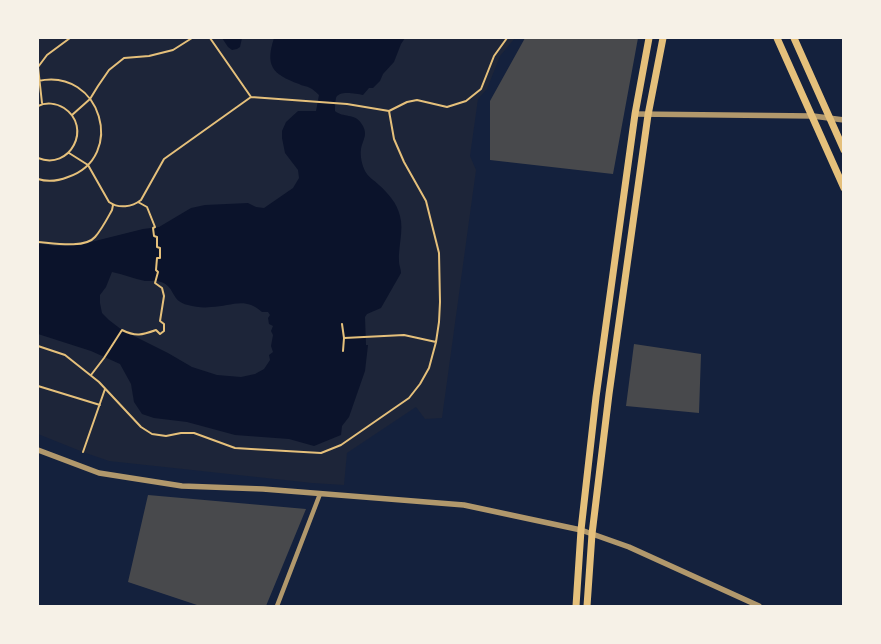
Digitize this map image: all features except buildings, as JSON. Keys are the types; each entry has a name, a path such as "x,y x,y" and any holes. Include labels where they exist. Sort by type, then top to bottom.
{"main road":[{"path":"576,606 581,530 596,397 636,114 650,38"},
{"path":"586,606 608,394 648,115 663,38"},
{"path":"777,38 844,188"},
{"path":"794,38 844,150"}],"street":[{"path":"636,114 813,116 844,120"},
{"path":"38,450 99,473 182,486 263,489 464,505 581,530 629,546 759,606"},
{"path":"277,606 320,494"}],"path":[{"path":"42,104 38,81 38,67 47,55 70,38"},
{"path":"72,115 90,100 109,70 124,58 149,56 173,50 192,38"},
{"path":"210,38 251,97"},
{"path":"69,153 88,165 109,202 120,207 135,205 141,200 164,159 251,97 347,104 389,111 407,102 417,100 447,107 466,101 481,89 494,56 507,38"},
{"path":"38,81 55,80 71,84 85,92 95,105 101,120 101,136 97,152 88,165 75,175 59,180 38,179"},
{"path":"38,106 52,103 68,111 72,115 77,127 78,136 75,145 62,158 52,161 38,158"},
{"path":"38,346 64,355 91,376 141,427 152,434 166,436 181,433 194,434 235,448 321,453 341,445 409,398 429,368 439,322 439,253 426,201 404,162 394,139 389,111"},
{"path":"91,376 122,330 131,335 141,335 156,330 160,334 164,330 164,324 160,321 164,296 162,288 155,283 158,272 156,270 157,258 160,258 160,248 157,247 157,237 154,236 155,227 147,207 138,202"},
{"path":"38,242 67,244 89,241 94,238 112,210 113,205"},
{"path":"342,324 343,351"},
{"path":"344,338 404,335 436,342"},
{"path":"38,386 100,405"},
{"path":"83,452 105,389"}],"shaded area":[{"path":"38,38 515,38 500,56 487,89 478,99 470,156 476,170 442,418 425,419 416,407 347,453 344,485 109,461 38,434"},
{"path":"222,38 242,38 240,47 232,50"},
{"path":"274,38 405,38 394,62 373,88 369,88 363,95 344,93 336,98 335,111 356,118 365,130 361,149 364,169 389,195 399,211 401,227 399,263 401,273 381,308 367,314 365,317 366,345 368,345 365,371 349,417 342,426 341,435 314,446 289,439 235,435 187,422 154,418 142,414 134,402 131,384 120,364 91,351 38,334 38,243 68,246 159,227 191,208 205,205 248,203 264,208 293,188 299,178 298,170 285,153 282,131 286,122 298,111 316,111 319,95 311,89 282,77 273,68 270,56","holes":["112,272 145,281 166,284 178,300 191,306 218,307 243,303 249,304 262,312 268,312 270,315 268,318 269,324 273,326 271,331 273,335 271,346 273,352 269,355 270,360 264,369 255,374 241,377 217,375 192,367 122,330 102,313 100,303 100,295 106,287"]}]}
